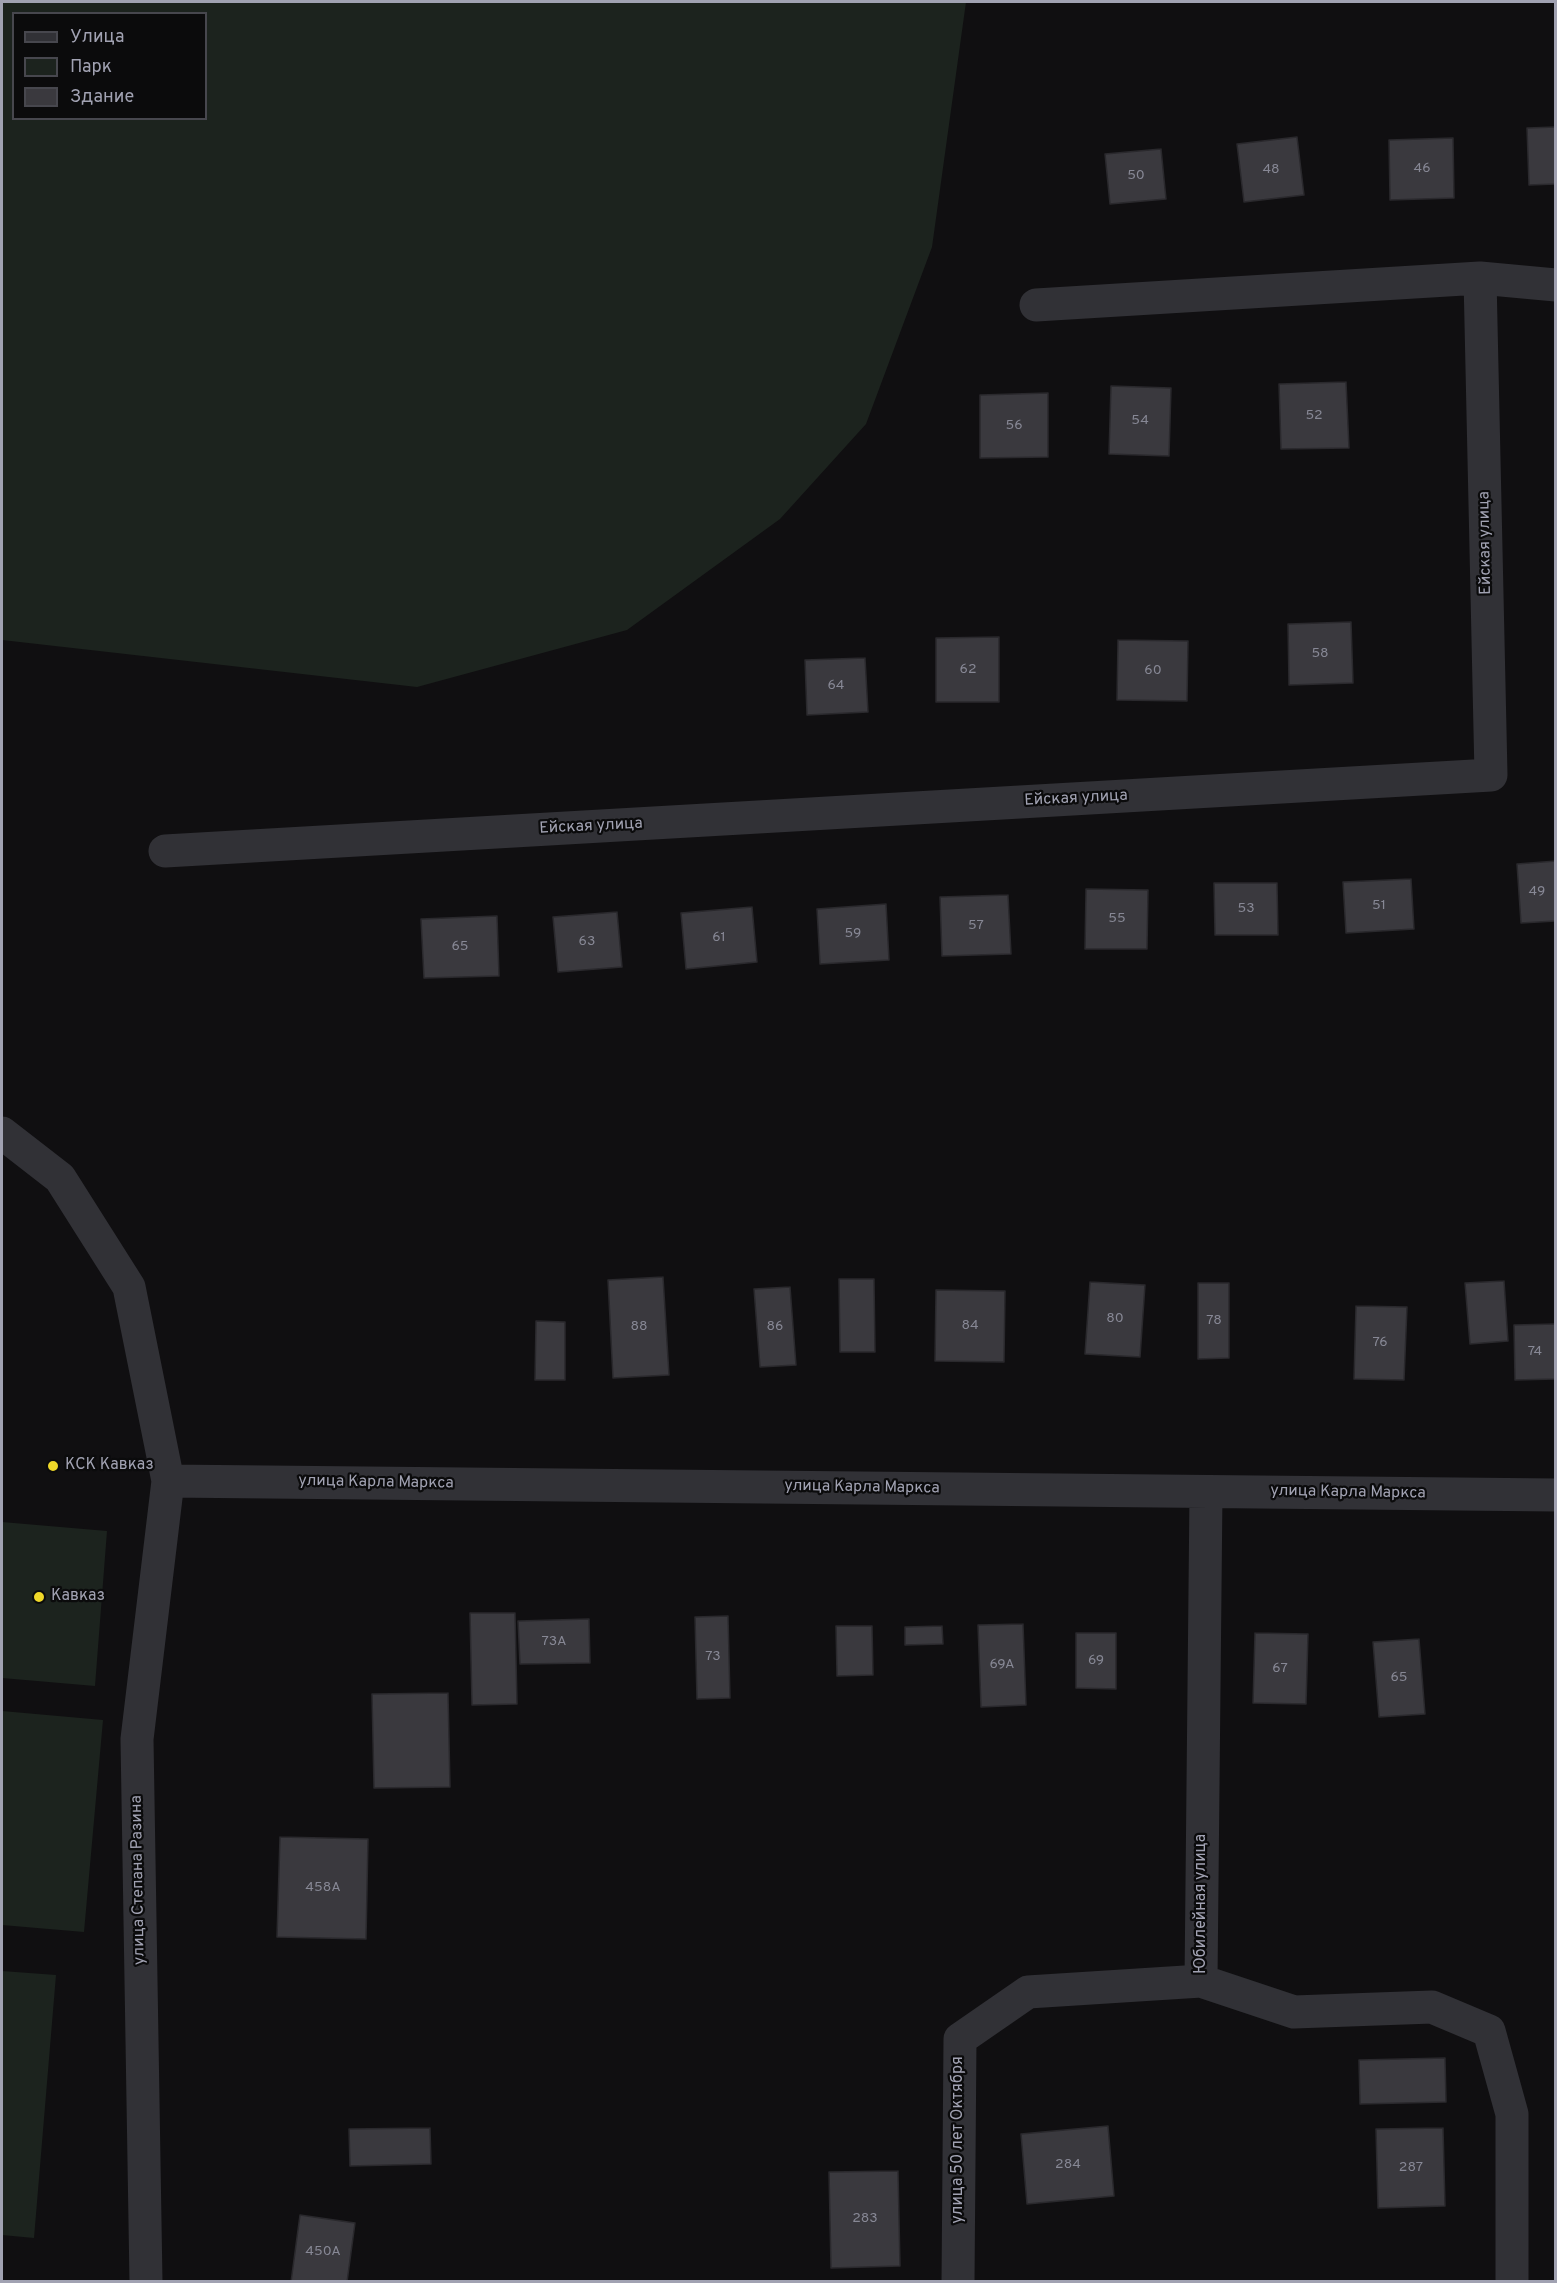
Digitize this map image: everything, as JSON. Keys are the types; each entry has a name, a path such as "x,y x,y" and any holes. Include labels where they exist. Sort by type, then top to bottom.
{"street":[{"path":"1036,305 1480,278 1556,285"},
{"name":"Ейская улица","path":"165,851 1491,775 1480,278"},
{"name":"улица Степана Разина","path":"2,1133 60,1178 129,1287 168,1481 137,1739 146,2282"},
{"name":"улица Карла Маркса","path":"168,1481 1556,1495"},
{"name":"Юбилейная улица","path":"1206,1492 1201,1981 1294,2012 1432,2007 1489,2031 1512,2114 1512,2282"},
{"name":"улица 50 лет Октября","path":"958,2282 960,2039 1028,1992 1201,1981"}],"green space":[{"path":"2,2 966,2 932,247 866,424 780,519 627,630 417,687 2,640"},
{"path":"2,1522 107,1531 95,1686 2,1678"},
{"path":"2,1711 103,1720 84,1932 2,1925"},
{"path":"2,1971 56,1975 34,2238 2,2235"}],"building":[{"path":"1556,127 1556,184 1529,185 1527,128"},
{"path":"1297,137 1304,195 1244,202 1237,144"},
{"path":"1453,138 1454,198 1390,200 1389,140"},
{"path":"1161,149 1166,199 1110,204 1105,154"},
{"path":"1346,382 1349,448 1281,449 1279,384"},
{"path":"1111,386 1171,388 1169,456 1109,454"},
{"path":"1048,393 1048,457 980,458 980,395"},
{"path":"1351,622 1353,683 1289,685 1288,624"},
{"path":"999,637 999,702 936,702 936,638"},
{"path":"1118,640 1188,641 1187,701 1117,700"},
{"path":"865,658 868,712 807,715 805,660"},
{"path":"1556,861 1556,921 1521,923 1517,864"},
{"path":"1411,879 1414,929 1346,933 1343,882"},
{"path":"1214,883 1277,883 1278,935 1215,935"},
{"path":"1086,889 1148,890 1147,949 1085,949"},
{"path":"1008,895 1011,954 942,956 940,897"},
{"path":"886,904 889,960 820,964 817,909"},
{"path":"752,907 757,962 686,969 681,913"},
{"path":"617,912 622,967 558,972 553,917"},
{"path":"497,916 499,976 424,978 421,919"},
{"path":"663,1277 669,1375 613,1378 608,1280"},
{"path":"839,1279 874,1279 875,1352 840,1352"},
{"path":"1504,1281 1508,1341 1470,1344 1465,1283"},
{"path":"1090,1282 1145,1285 1140,1357 1085,1354"},
{"path":"1198,1283 1229,1283 1229,1358 1198,1359"},
{"path":"790,1287 796,1365 760,1367 754,1289"},
{"path":"936,1290 1005,1291 1004,1362 935,1361"},
{"path":"1356,1306 1407,1307 1404,1380 1354,1379"},
{"path":"536,1321 565,1322 565,1380 535,1380"},
{"path":"1556,1324 1556,1379 1515,1380 1514,1325"},
{"path":"470,1613 515,1613 517,1704 472,1705"},
{"path":"728,1616 730,1698 697,1699 695,1617"},
{"path":"589,1619 590,1663 520,1664 518,1621"},
{"path":"1023,1624 1026,1705 981,1707 978,1625"},
{"path":"836,1626 872,1626 873,1675 837,1676"},
{"path":"942,1626 943,1644 905,1645 905,1627"},
{"path":"1076,1633 1116,1633 1116,1689 1076,1688"},
{"path":"1255,1633 1308,1634 1306,1704 1253,1703"},
{"path":"1419,1639 1425,1714 1379,1717 1373,1642"},
{"path":"448,1693 450,1787 374,1788 372,1694"},
{"path":"280,1837 368,1839 366,1939 277,1937"},
{"path":"1445,2058 1446,2102 1360,2104 1359,2060"},
{"path":"1108,2126 1114,2196 1027,2204 1021,2134"},
{"path":"430,2128 431,2164 350,2166 349,2129"},
{"path":"1443,2128 1445,2206 1378,2208 1376,2129"},
{"path":"898,2171 900,2266 831,2268 829,2172"},
{"path":"300,2215 355,2223 347,2282 291,2282"}],"place":[{"name":"КСК Кавказ","path":"53,1466"},
{"name":"Кавказ","path":"39,1597"}]}
